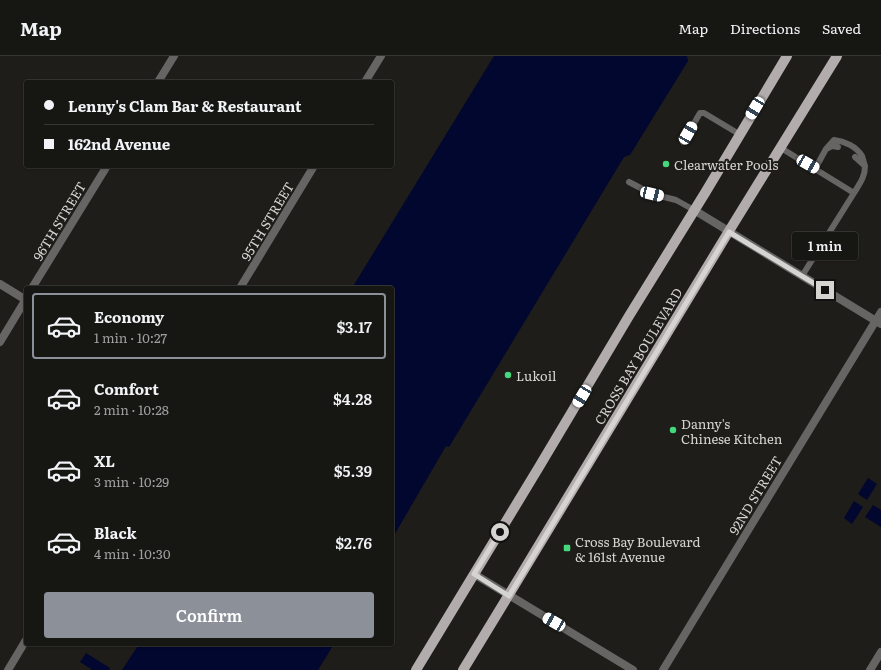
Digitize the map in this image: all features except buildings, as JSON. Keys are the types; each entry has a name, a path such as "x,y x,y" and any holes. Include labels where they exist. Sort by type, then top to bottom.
{"main road":[{"path":"416,670 787,56"},
{"name":"CROSS BAY BOULEVARD","path":"463,670 837,56"}],"street":[{"path":"159,80 174,56"},
{"path":"366,80 381,56"},
{"name":"96TH STREET","path":"33,286 106,168"},
{"name":"95TH STREET","path":"241,286 313,168"},
{"path":"694,210 878,322"},
{"path":"0,284 24,298"},
{"path":"0,342 24,302"},
{"name":"92ND STREET","path":"663,670 878,322 881,312"},
{"path":"474,574 634,670"},
{"path":"8,670 24,643"},
{"path":"870,670 881,652"}],"lane":[{"path":"683,142 700,113 704,113 739,134"},
{"path":"802,276 865,173 862,155 855,148 842,141 834,140 826,149 815,169"},
{"path":"826,149 832,146 838,147"},
{"path":"781,148 854,193"},
{"path":"855,157 865,166"},
{"path":"629,182 652,194 676,200 694,210"}],"water":[{"path":"494,56 687,56 688,61 630,155 624,157 449,447 446,446 394,536 394,286 353,286"},
{"path":"868,478 877,484 867,500 858,494"},
{"path":"854,501 863,507 852,524 844,518"},
{"path":"873,505 881,510 881,527 865,517"},
{"path":"138,646 333,646 318,670 122,670"},
{"path":"86,653 110,668 109,670 91,670 80,662"}],"place":[{"name":"Clearwater Pools","path":"666,164"},
{"name":"Lukoil","path":"508,375"},
{"name":"Danny's Chinese Kitchen","path":"673,430"},
{"name":"Cross Bay Boulevard & 161st Avenue","path":"567,548"}],"route":[{"path":"500,532 474,574 509,596 729,232 825,290"}]}
